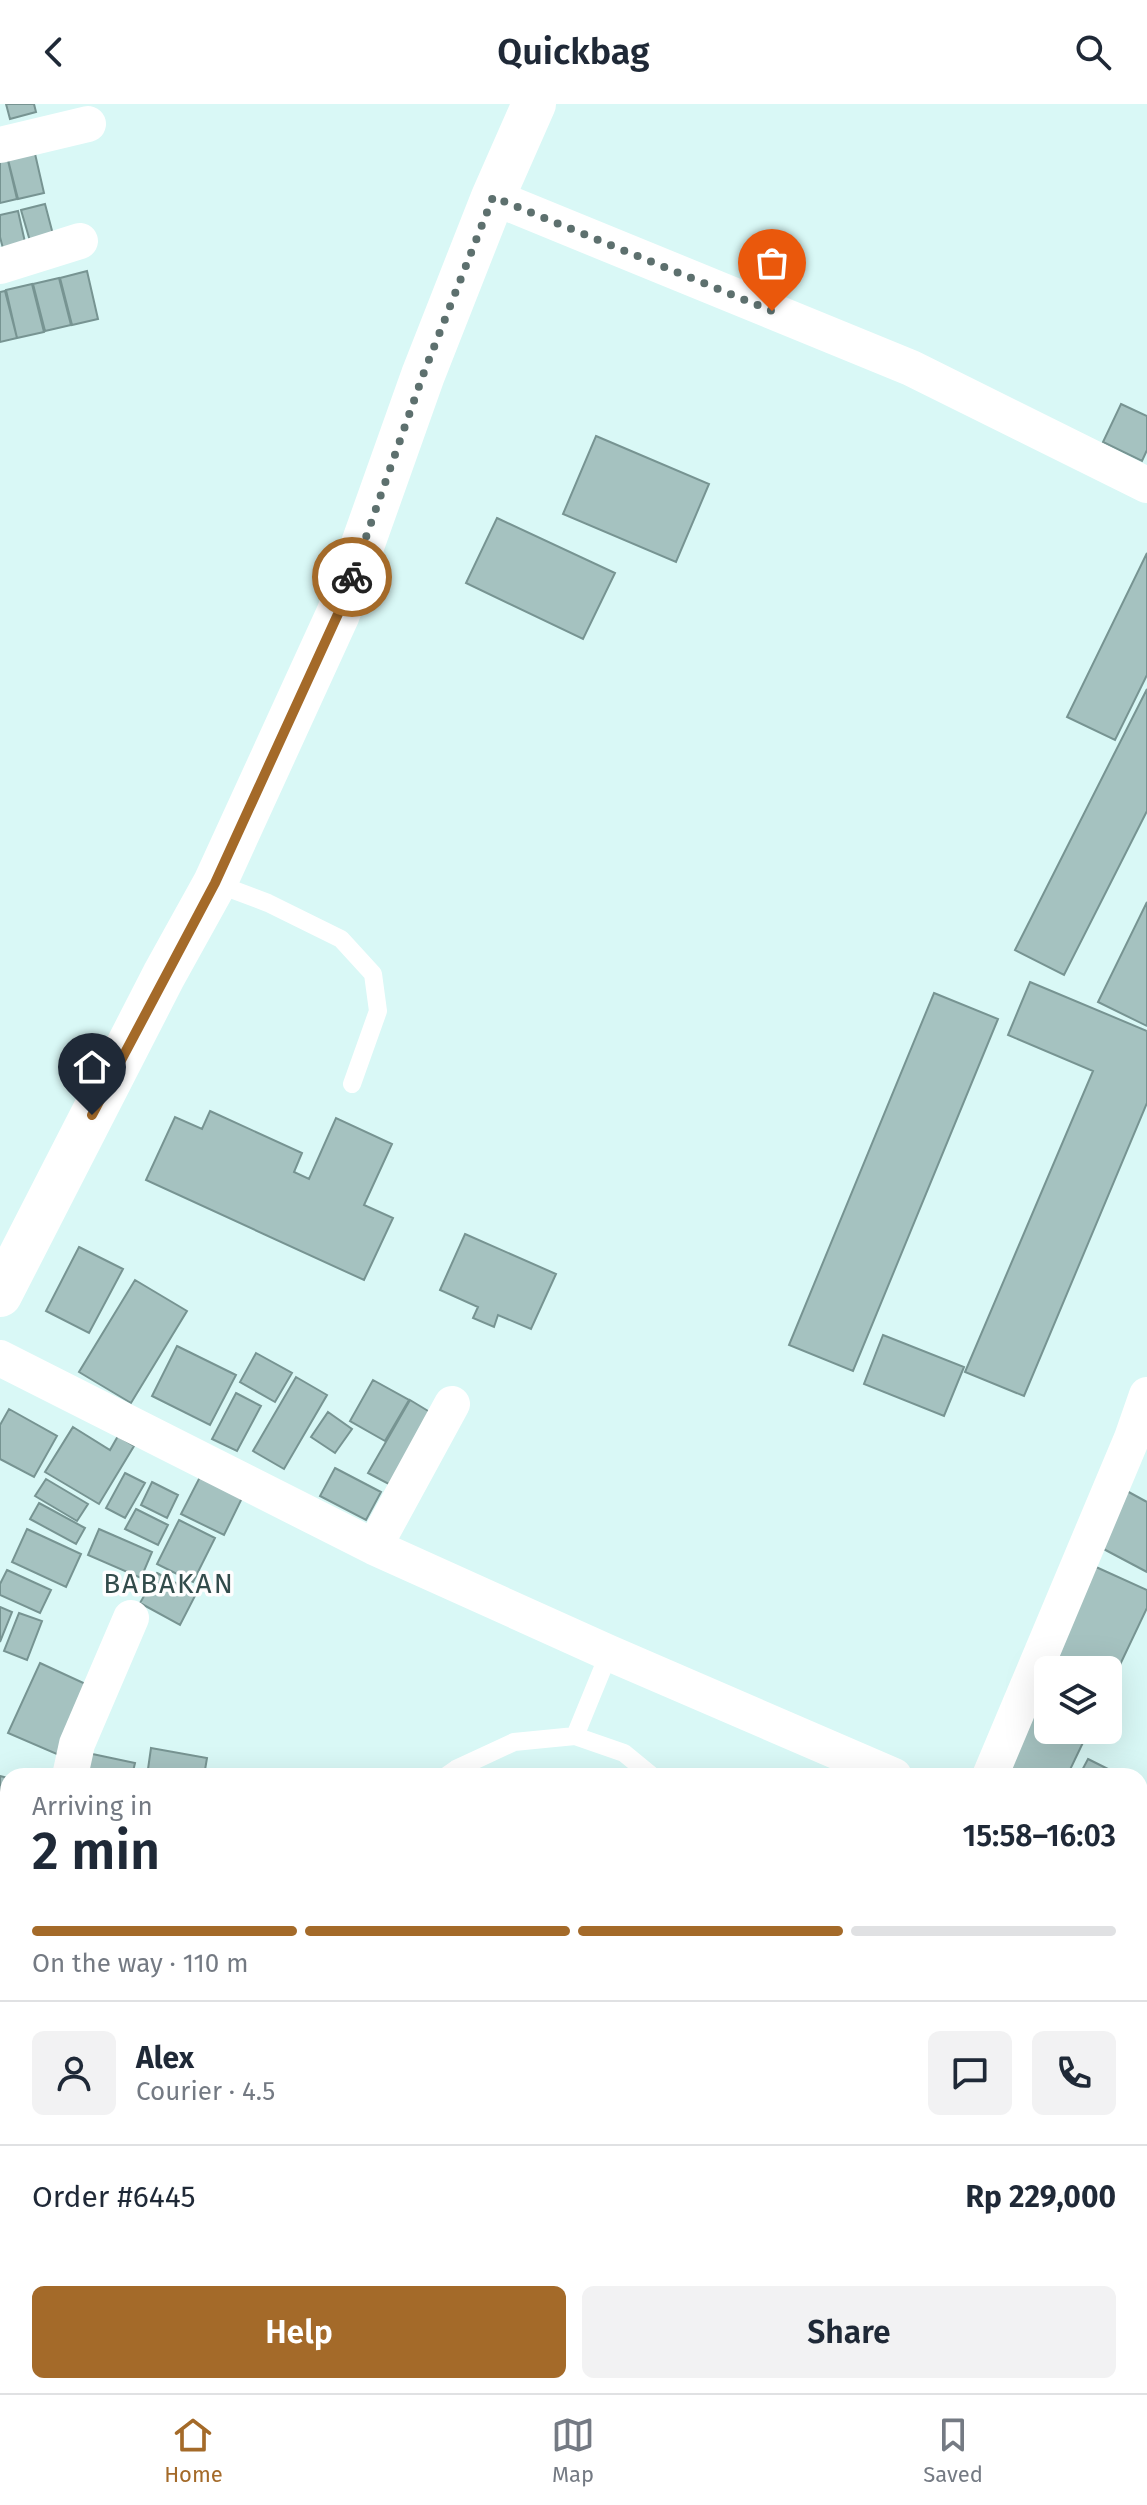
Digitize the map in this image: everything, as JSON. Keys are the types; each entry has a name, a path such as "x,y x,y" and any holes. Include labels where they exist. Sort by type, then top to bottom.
{"main road":[{"path":"0,1295 164,975 215,883 338,614 423,375 493,197 534,104"}],"street":[{"path":"0,145 88,124"},
{"path":"493,197 911,368 1147,485"},
{"path":"0,266 80,241"},
{"path":"0,1358 374,1547 875,1768"},
{"path":"994,1768 1139,1442 1147,1395"},
{"path":"374,1547 452,1404"},
{"path":"72,1768 77,1744 131,1618"}],"lane":[{"path":"215,883 268,903 341,939 373,974 378,1011 352,1084"},
{"path":"575,1736 609,1653"},
{"path":"458,1768 514,1742 575,1736 624,1753 642,1768"}],"building":[{"path":"6,104 34,104 36,112 10,119"},
{"path":"33,145 44,193 18,199 6,152"},
{"path":"6,152 17,199 0,203 0,153"},
{"path":"45,204 55,242 32,248 21,210"},
{"path":"18,211 27,251 5,256 0,237 0,215"},
{"path":"87,271 98,319 72,325 60,278"},
{"path":"59,278 71,325 45,331 33,284"},
{"path":"32,284 44,332 17,338 6,290"},
{"path":"5,291 17,338 0,342 0,292"},
{"path":"1121,404 1147,416 1147,450 1142,461 1103,442"},
{"path":"596,436 709,484 676,562 563,514"},
{"path":"497,518 615,573 583,639 466,583"},
{"path":"1147,553 1147,675 1115,740 1067,717"},
{"path":"1147,689 1147,811 1064,975 1015,950"},
{"path":"1147,902 1147,1026 1098,1002"},
{"path":"1030,982 1147,1031 1147,1103 1024,1396 965,1372 1093,1071 1008,1035"},
{"path":"934,993 998,1019 853,1371 789,1345"},
{"path":"210,1111 302,1153 294,1172 309,1179 336,1118 392,1144 364,1205 393,1218 364,1280 146,1180 175,1117 202,1129"},
{"path":"465,1234 556,1274 531,1329 498,1315 494,1327 473,1318 478,1307 440,1290"},
{"path":"79,1247 123,1269 89,1333 46,1311"},
{"path":"135,1280 187,1311 131,1403 79,1372"},
{"path":"883,1335 964,1367 944,1416 864,1384"},
{"path":"177,1346 236,1375 210,1425 152,1396"},
{"path":"256,1353 292,1373 275,1402 240,1382"},
{"path":"296,1377 327,1395 284,1469 253,1451"},
{"path":"373,1380 409,1400 385,1441 350,1421"},
{"path":"236,1393 261,1406 237,1451 212,1439"},
{"path":"410,1400 443,1420 402,1491 368,1473"},
{"path":"9,1409 57,1436 34,1477 0,1459 0,1425"},
{"path":"328,1412 352,1429 335,1453 311,1437"},
{"path":"73,1427 110,1450 118,1436 134,1446 99,1504 45,1472"},
{"path":"335,1468 381,1492 366,1520 320,1496"},
{"path":"125,1473 145,1483 125,1518 106,1508"},
{"path":"202,1473 244,1494 224,1535 181,1514"},
{"path":"46,1479 88,1504 77,1521 35,1496"},
{"path":"152,1482 178,1495 167,1518 141,1505"},
{"path":"1125,1490 1147,1502 1147,1572 1096,1545"},
{"path":"39,1503 85,1528 76,1544 30,1519"},
{"path":"136,1509 168,1525 158,1545 125,1529"},
{"path":"179,1520 215,1538 193,1582 157,1564"},
{"path":"27,1529 81,1554 66,1587 12,1562"},
{"path":"99,1529 152,1552 141,1578 88,1555"},
{"path":"1096,1567 1147,1590 1147,1608 1122,1661 1122,1656 1053,1656"},
{"path":"7,1570 51,1590 40,1613 0,1595 0,1584"},
{"path":"157,1573 196,1594 180,1625 140,1603"},
{"path":"0,1607 12,1612 0,1642"},
{"path":"19,1613 42,1621 27,1660 4,1651"},
{"path":"40,1663 90,1686 59,1755 8,1733"},
{"path":"1034,1696 1034,1744 1082,1744 1071,1768 1010,1768 1001,1764"},
{"path":"151,1748 207,1758 205,1768 148,1768"},
{"path":"83,1752 135,1763 134,1768 79,1768"},
{"path":"1088,1759 1106,1768 1083,1768"}],"way so far":[{"path":"352,577 423,375 493,197 772,311"}],"district":[{"name":"BABAKAN","path":"169,1583"}],"route":[{"path":"92,1115 215,883 352,577"}]}
